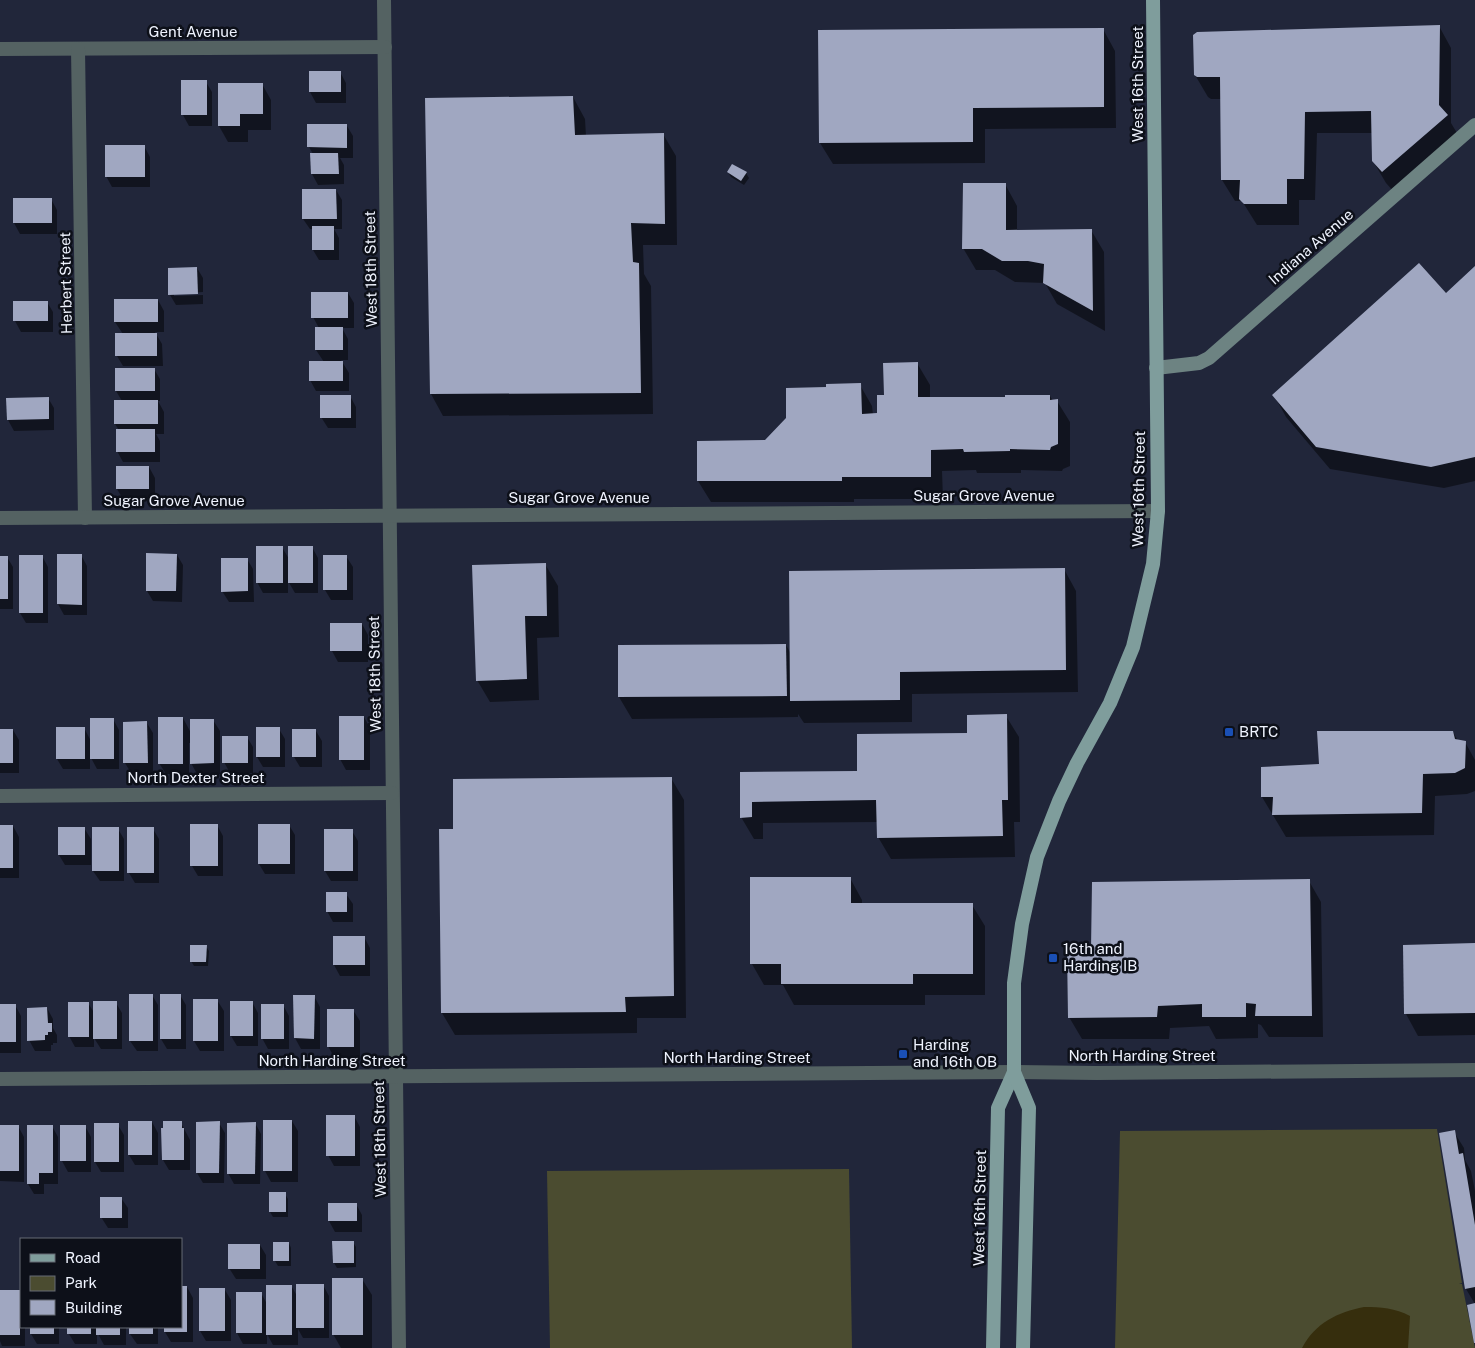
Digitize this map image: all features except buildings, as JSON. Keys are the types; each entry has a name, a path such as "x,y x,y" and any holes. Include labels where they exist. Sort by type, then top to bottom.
{"main road":[{"name":"West 16th Street","path":"1023,1348 1029,1108 1014,1072 1014,983 1022,924 1037,857 1066,786 1110,703 1128,664 1150,581 1158,511 1154,0"},
{"name":"Indiana Avenue","path":"1156,368 1199,363 1209,358 1475,126"},
{"name":"West 16th Street","path":"993,1348 998,1108 1014,1072"}],"street":[{"name":"West 18th Street","path":"384,0 399,1348"},
{"name":"Gent Avenue","path":"0,49 385,47"},
{"name":"Herbert Street","path":"78,48 85,518"},
{"name":"Sugar Grove Avenue","path":"0,518 1158,511"},
{"name":"North Dexter Street","path":"0,796 392,793"},
{"name":"North Harding Street","path":"0,1080 1475,1070"}],"green space":[{"path":"1437,1129 1462,1283 1459,1284 1462,1284 1475,1348 1115,1348 1120,1131"},
{"path":"849,1169 852,1348 550,1348 547,1171"}],"sand":[{"path":"1364,1307 1388,1308 1410,1316 1408,1348 1302,1348 1307,1339 1320,1325 1345,1312"}],"place":[{"name":"BRTC","path":"1229,732"},
{"name":"16th and Harding IB","path":"1053,958"},
{"name":"Harding and 16th OB","path":"903,1054"}]}
